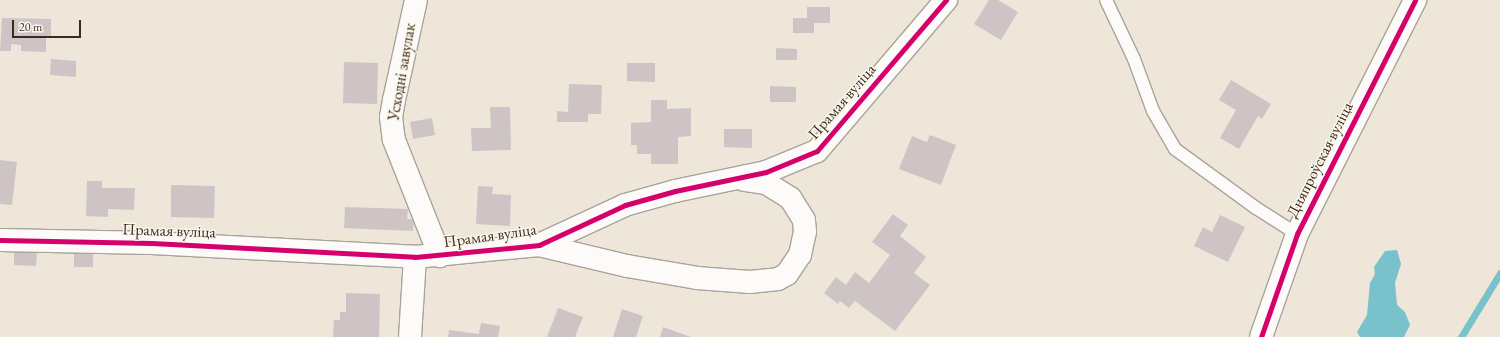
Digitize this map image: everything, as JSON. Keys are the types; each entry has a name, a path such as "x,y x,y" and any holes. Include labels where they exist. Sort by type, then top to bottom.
{"street":[{"name":"Усходні завулак","path":"416,0 400,67 392,118 393,132 406,172 440,256"},
{"name":"Прамая вуліца","path":"0,240 152,243 415,257 440,256 539,245 624,205 675,192 738,179 783,167 817,151 946,0"},
{"name":"Дняпроўская вуліца","path":"1261,337 1297,234 1415,0"},
{"name":"Прамая вуліца","path":"539,245 627,266 697,278 750,282 778,279 787,274 800,255 805,232 804,220 790,198 779,190 766,184 738,179"},
{"path":"410,337 415,257"}],"lane":[{"path":"1106,0 1134,59 1153,111 1175,149 1256,208 1297,234"}],"water":[{"path":"1397,250 1401,264 1395,283 1397,305 1405,312 1410,325 1404,337 1360,337 1357,332 1367,315 1370,283 1375,274 1374,267 1385,251"}],"building":[{"path":"989,0 998,0 1018,12 1001,40 974,24"},
{"path":"807,7 830,7 830,23 814,23 814,33 793,33 793,18 807,18"},
{"path":"2,18 51,19 51,38 46,38 46,52 21,51 21,45 11,44 11,51 0,51"},
{"path":"776,48 797,49 797,60 776,60"},
{"path":"51,59 76,61 76,77 50,75"},
{"path":"344,62 378,63 377,104 343,103"},
{"path":"627,63 655,63 655,82 627,81"},
{"path":"1231,80 1271,104 1262,119 1258,116 1239,149 1220,138 1236,110 1219,100"},
{"path":"569,84 602,85 601,114 588,114 588,122 557,122 557,111 568,112"},
{"path":"770,86 796,87 796,102 770,102"},
{"path":"651,100 667,100 667,109 691,108 691,136 678,137 678,164 651,164 651,154 637,154 637,145 631,145 631,123 651,122"},
{"path":"490,107 510,107 511,150 472,151 471,128 491,128"},
{"path":"432,118 435,135 413,139 410,122"},
{"path":"724,129 752,129 752,148 724,147"},
{"path":"930,135 956,145 941,185 899,169 912,136 927,142"},
{"path":"0,160 17,162 12,205 0,204"},
{"path":"87,181 102,181 102,188 135,188 134,210 108,209 108,217 86,216"},
{"path":"171,185 215,186 214,218 171,217"},
{"path":"478,186 493,187 492,194 511,195 510,226 476,224"},
{"path":"345,207 408,209 407,219 414,219 413,231 344,228"},
{"path":"893,214 908,225 900,236 926,257 914,273 930,285 895,331 855,301 849,308 840,301 838,304 824,293 836,277 846,285 855,272 869,283 890,255 872,242"},
{"path":"1220,215 1245,227 1228,262 1194,246 1203,227 1212,232"},
{"path":"14,252 37,252 36,266 14,265"},
{"path":"74,253 93,253 93,267 74,267"},
{"path":"346,293 380,294 379,337 333,337 334,320 340,320 340,312 346,312"},
{"path":"558,308 583,317 575,337 547,337"},
{"path":"622,309 643,316 636,337 613,337"},
{"path":"481,323 500,326 498,337 448,337 449,330 479,334"},
{"path":"663,327 691,337 660,337"}],"waterway":[{"path":"1461,337 1500,273"}],"cycle path":[{"path":"0,240 152,243 415,257 539,245 625,205 675,191 766,172 817,151 946,0"},
{"path":"1261,337 1297,234 1415,0"}]}
